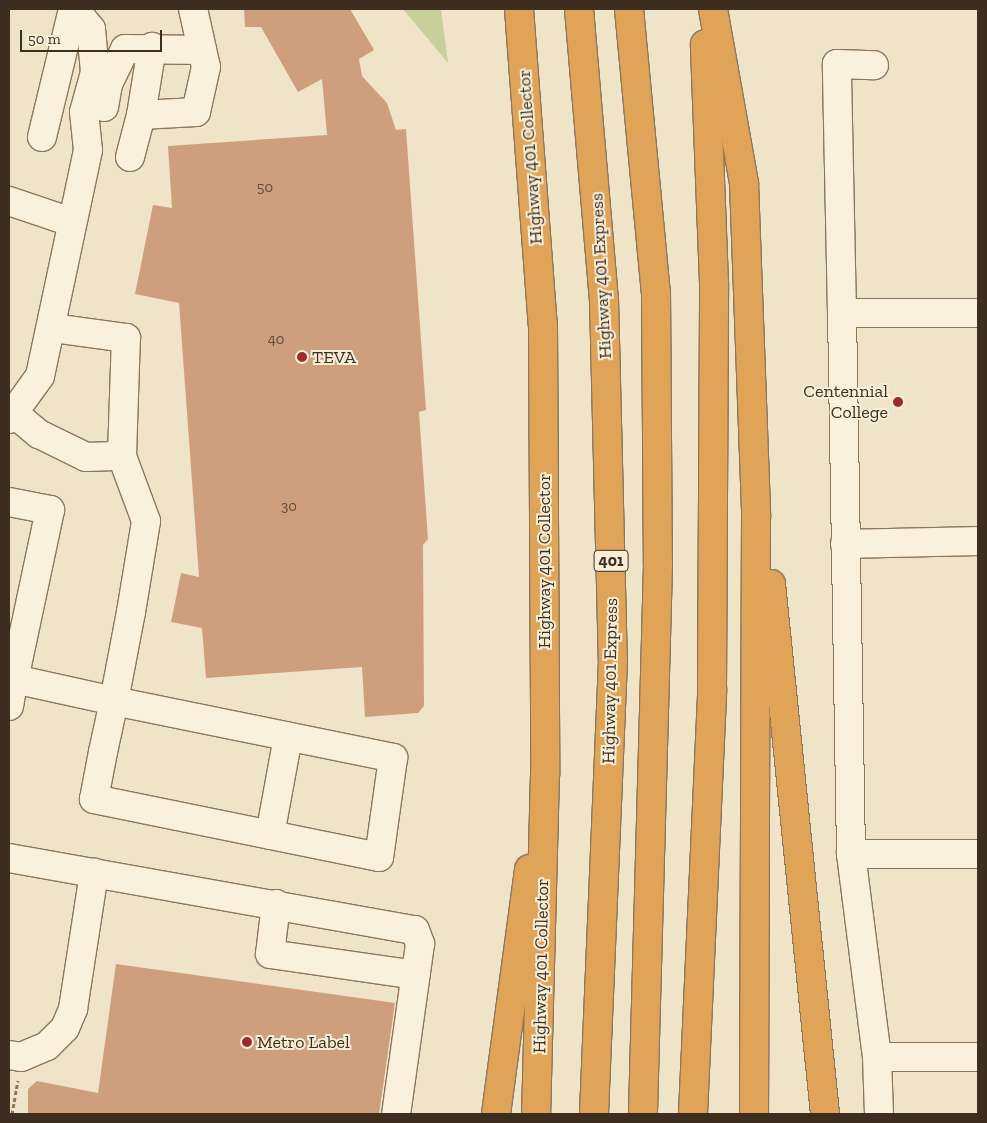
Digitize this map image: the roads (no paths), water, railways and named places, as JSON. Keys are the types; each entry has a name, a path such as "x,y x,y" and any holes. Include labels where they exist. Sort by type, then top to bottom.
{"highway":[{"name":"Highway 401 Collector","path":"519,9 543,325 545,774 536,1114"},
{"name":"Highway 401 Express","path":"579,9 604,299 613,660 594,1114"},
{"path":"629,9 656,292 658,565 643,1114"},
{"path":"693,1114 712,689 714,283 703,9"},
{"path":"713,9 744,183 756,517 754,1114"},
{"path":"756,517 772,588 825,1114"},
{"path":"496,1114 515,957 545,774"}],"street":[{"path":"42,138 74,9"},
{"path":"74,9 91,29 95,72 84,112 88,150 71,222 53,328 40,376 12,417 39,434 86,457 122,456"},
{"path":"141,114 196,112 206,67 193,9 184,9"},
{"path":"88,150 97,139 108,84 126,49 152,47 202,50"},
{"path":"130,156 141,114 152,47"},
{"path":"874,65 837,64 851,854 877,1057 879,1114"},
{"path":"9,201 71,222"},
{"path":"842,313 978,313"},
{"path":"14,679 114,700 393,758 379,857 94,799 114,700 146,521 122,456 126,338 53,328"},
{"path":"9,502 50,510 9,706"},
{"path":"845,544 978,541"},
{"path":"270,835 288,736"},
{"path":"851,854 978,854"},
{"path":"9,858 415,930 420,944 396,1114"},
{"path":"9,1055 21,1057 47,1046 65,1028 73,1009 94,872"},
{"path":"276,904 270,954 415,975"},
{"path":"877,1057 978,1057"}],"place":[{"name":"TEVA","path":"302,357"},
{"name":"Centennial College","path":"898,402"},
{"name":"Metro Label","path":"247,1042"}]}
